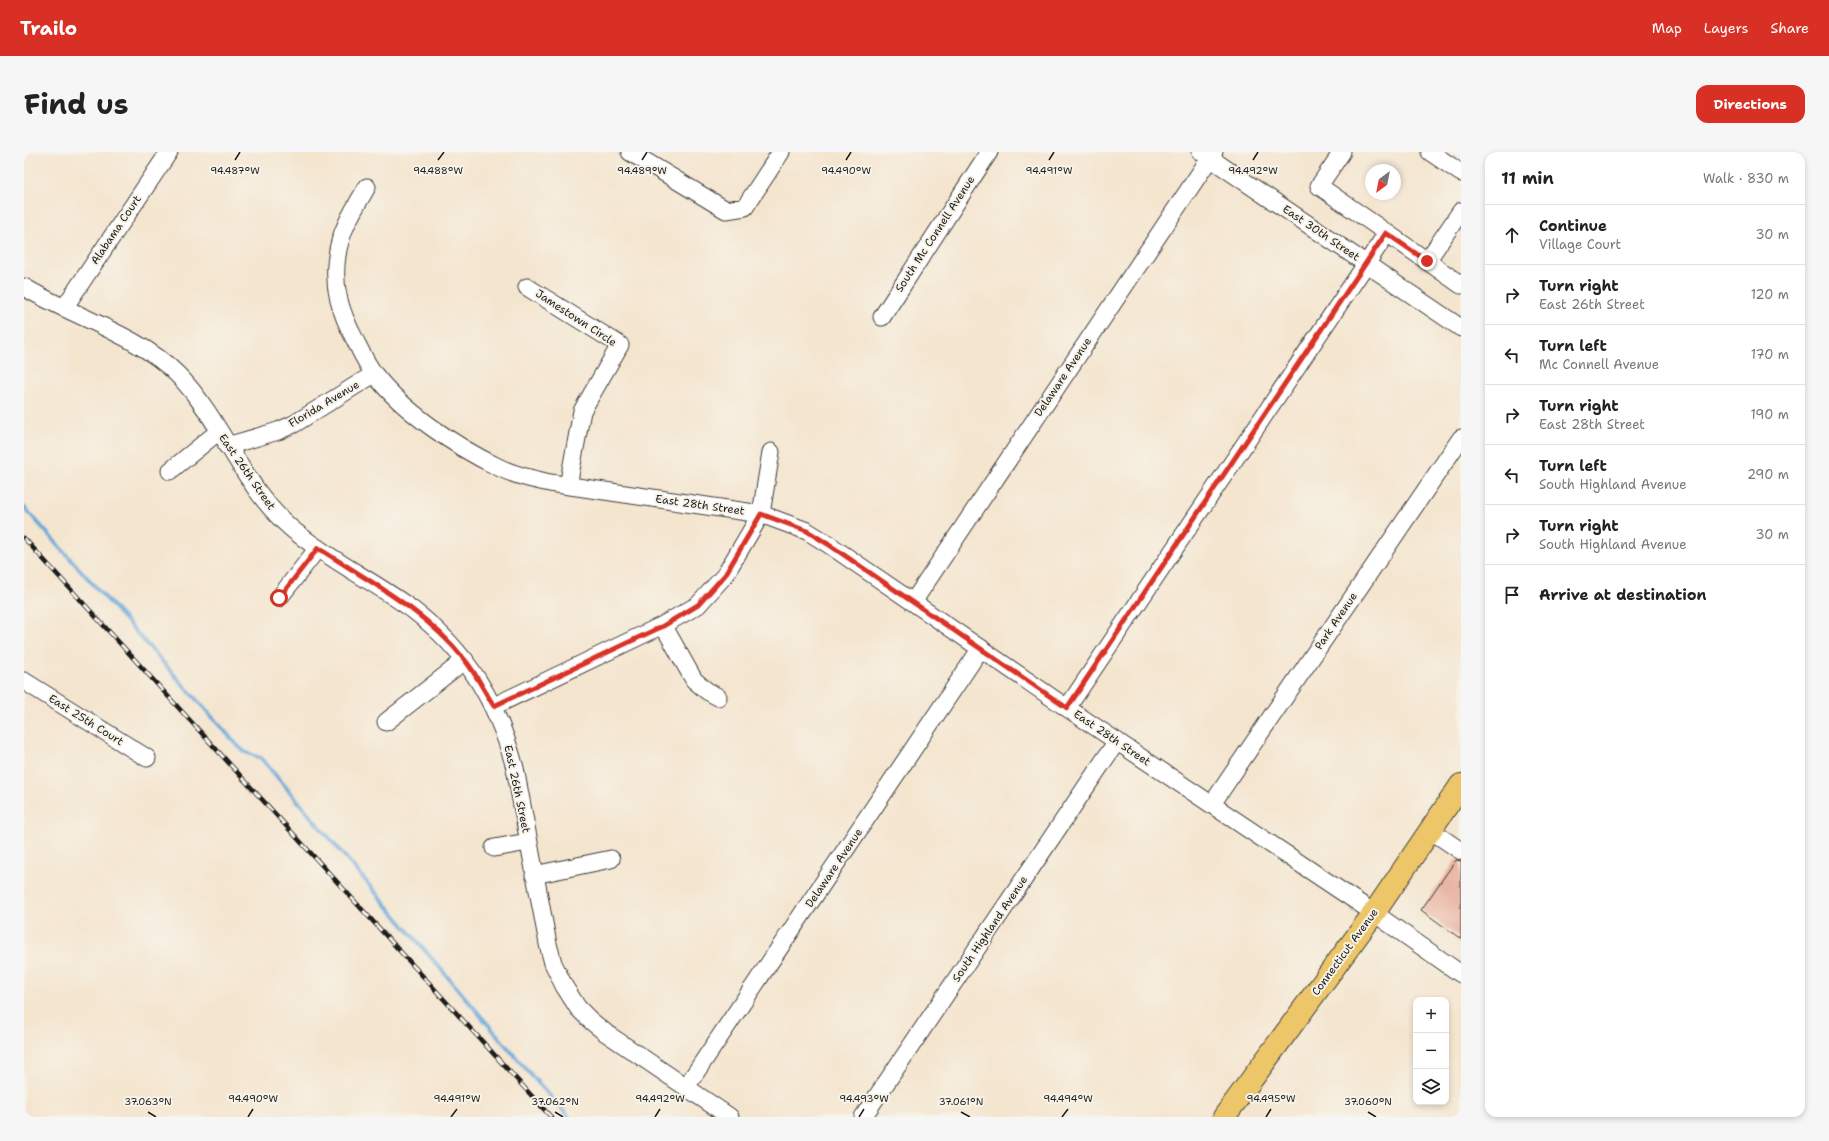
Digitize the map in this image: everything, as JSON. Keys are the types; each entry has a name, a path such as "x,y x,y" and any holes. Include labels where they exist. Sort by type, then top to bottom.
{"main road":[{"name":"Connecticut Avenue","path":"1224,1117 1374,913 1461,785"}],"street":[{"name":"Alabama Court","path":"64,308 169,152"},
{"path":"630,152 726,210 745,207 781,152"},
{"name":"South Mc Connell Avenue","path":"882,316 989,152"},
{"path":"1342,152 1319,186 1461,285"},
{"path":"1430,152 1461,173"},
{"name":"East 30th Street","path":"1208,154 1461,328"},
{"name":"Delaware Avenue","path":"913,602 1208,154"},
{"name":"East 28th Street","path":"367,187 341,236 337,256 336,290 339,305 345,321 374,374 401,404 429,425 479,457 498,467 525,477 568,486 761,514 807,531 981,648 1067,708 1374,913 1461,974"},
{"path":"1427,261 1461,211"},
{"path":"1067,708 1386,233"},
{"name":"East 26th Street","path":"24,287 133,343 159,358 178,374 219,431 227,446 268,506 292,529 318,548 412,610 441,634 465,660 494,706 508,743 515,768 534,875 553,963 564,986 578,1008 606,1033 730,1117"},
{"name":"Jamestown Circle","path":"527,287 620,345 582,411 568,486"},
{"name":"Florida Avenue","path":"227,446 278,431 294,424 374,374"},
{"path":"170,471 219,431"},
{"name":"Park Avenue","path":"1212,804 1461,438"},
{"path":"494,706 663,626 698,605 715,588 725,575 761,514 771,452"},
{"path":"279,598 318,548"},
{"path":"663,626 694,680 707,691 718,697"},
{"name":"Delaware Avenue","path":"686,1087 981,648"},
{"path":"386,722 465,660"},
{"name":"East 25th Court","path":"24,681 147,758"},
{"name":"South Highland Avenue","path":"863,1117 1117,741"},
{"path":"1430,830 1461,851"},
{"path":"494,848 528,842"},
{"path":"534,875 611,859"}],"building":[{"path":"1456,860 1461,861 1461,939 1421,910"}],"waterway":[{"path":"24,507 238,746 245,752 261,758 532,1076 569,1117"}],"railway":[{"path":"24,538 551,1117"}],"route":[{"path":"279,598 318,548 412,610 441,634 465,660 494,706 663,626 698,605 715,588 725,575 761,514 807,531 828,544 1067,708 1386,233 1427,261"}]}
